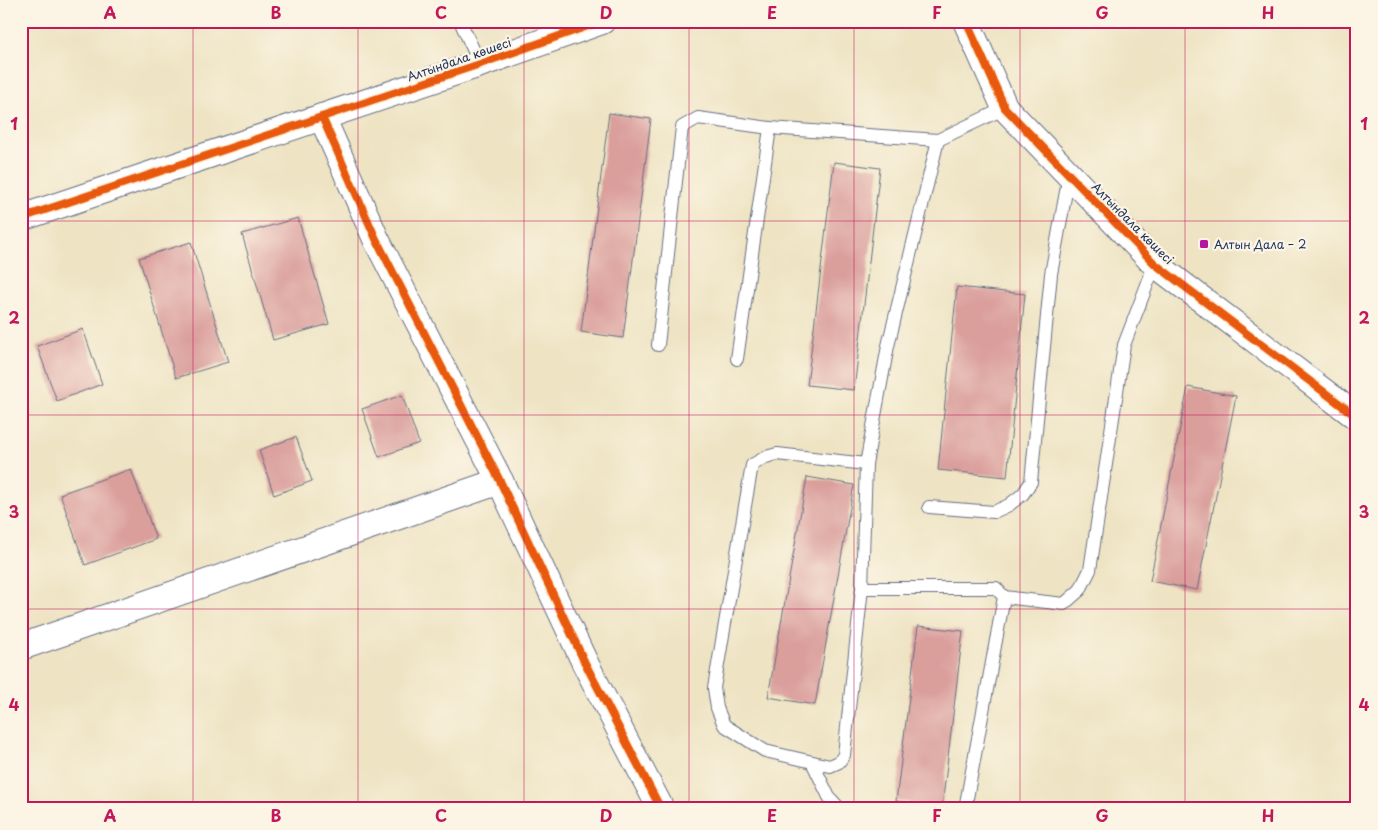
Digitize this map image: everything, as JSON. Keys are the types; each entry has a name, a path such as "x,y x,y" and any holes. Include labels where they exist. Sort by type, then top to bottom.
{"street":[{"name":"Алтындала көшесі","path":"21,218 480,64 602,21"},
{"name":"Алтындала көшесі","path":"966,21 1004,108 1155,264 1357,417"},
{"path":"322,117 376,239 500,481 584,663 661,809"},
{"path":"21,646 500,481"}],"lane":[{"path":"460,21 480,64"},
{"path":"658,345 682,127 698,118 770,128 938,140 1004,108"},
{"path":"737,360 770,128"},
{"path":"866,464 777,454 766,457 752,465 714,688 716,708 724,725 765,751 830,766 840,762 844,755 862,588 866,464 888,346 938,140"},
{"path":"929,507 994,512 1001,510 1016,499 1031,482 1051,274 1069,176"},
{"path":"862,588 996,588 1004,597 1064,604 1080,590 1090,570 1124,345 1155,264"},
{"path":"965,809 1004,597"},
{"path":"812,762 829,803 840,809"}],"building":[{"path":"609,113 651,119 623,338 581,332"},
{"path":"834,162 880,168 854,390 807,385"},
{"path":"298,218 329,324 273,340 242,234"},
{"path":"191,242 228,362 176,378 139,258"},
{"path":"957,287 1025,294 1007,477 938,470"},
{"path":"83,329 102,384 57,401 37,346"},
{"path":"1188,387 1236,396 1197,590 1150,581"},
{"path":"402,395 419,443 379,457 362,409"},
{"path":"296,437 312,481 274,495 259,450"},
{"path":"131,469 156,539 85,565 60,494"},
{"path":"807,477 854,485 815,705 768,697"},
{"path":"918,626 963,631 942,807 896,801"}],"cycle path":[{"path":"21,218 480,64 602,21"},
{"path":"966,21 1005,108 1155,264 1357,417"},
{"path":"322,117 376,239 500,481 585,663 661,809"}],"place":[{"name":"Алтын Дала – 2","path":"1204,244"}]}
